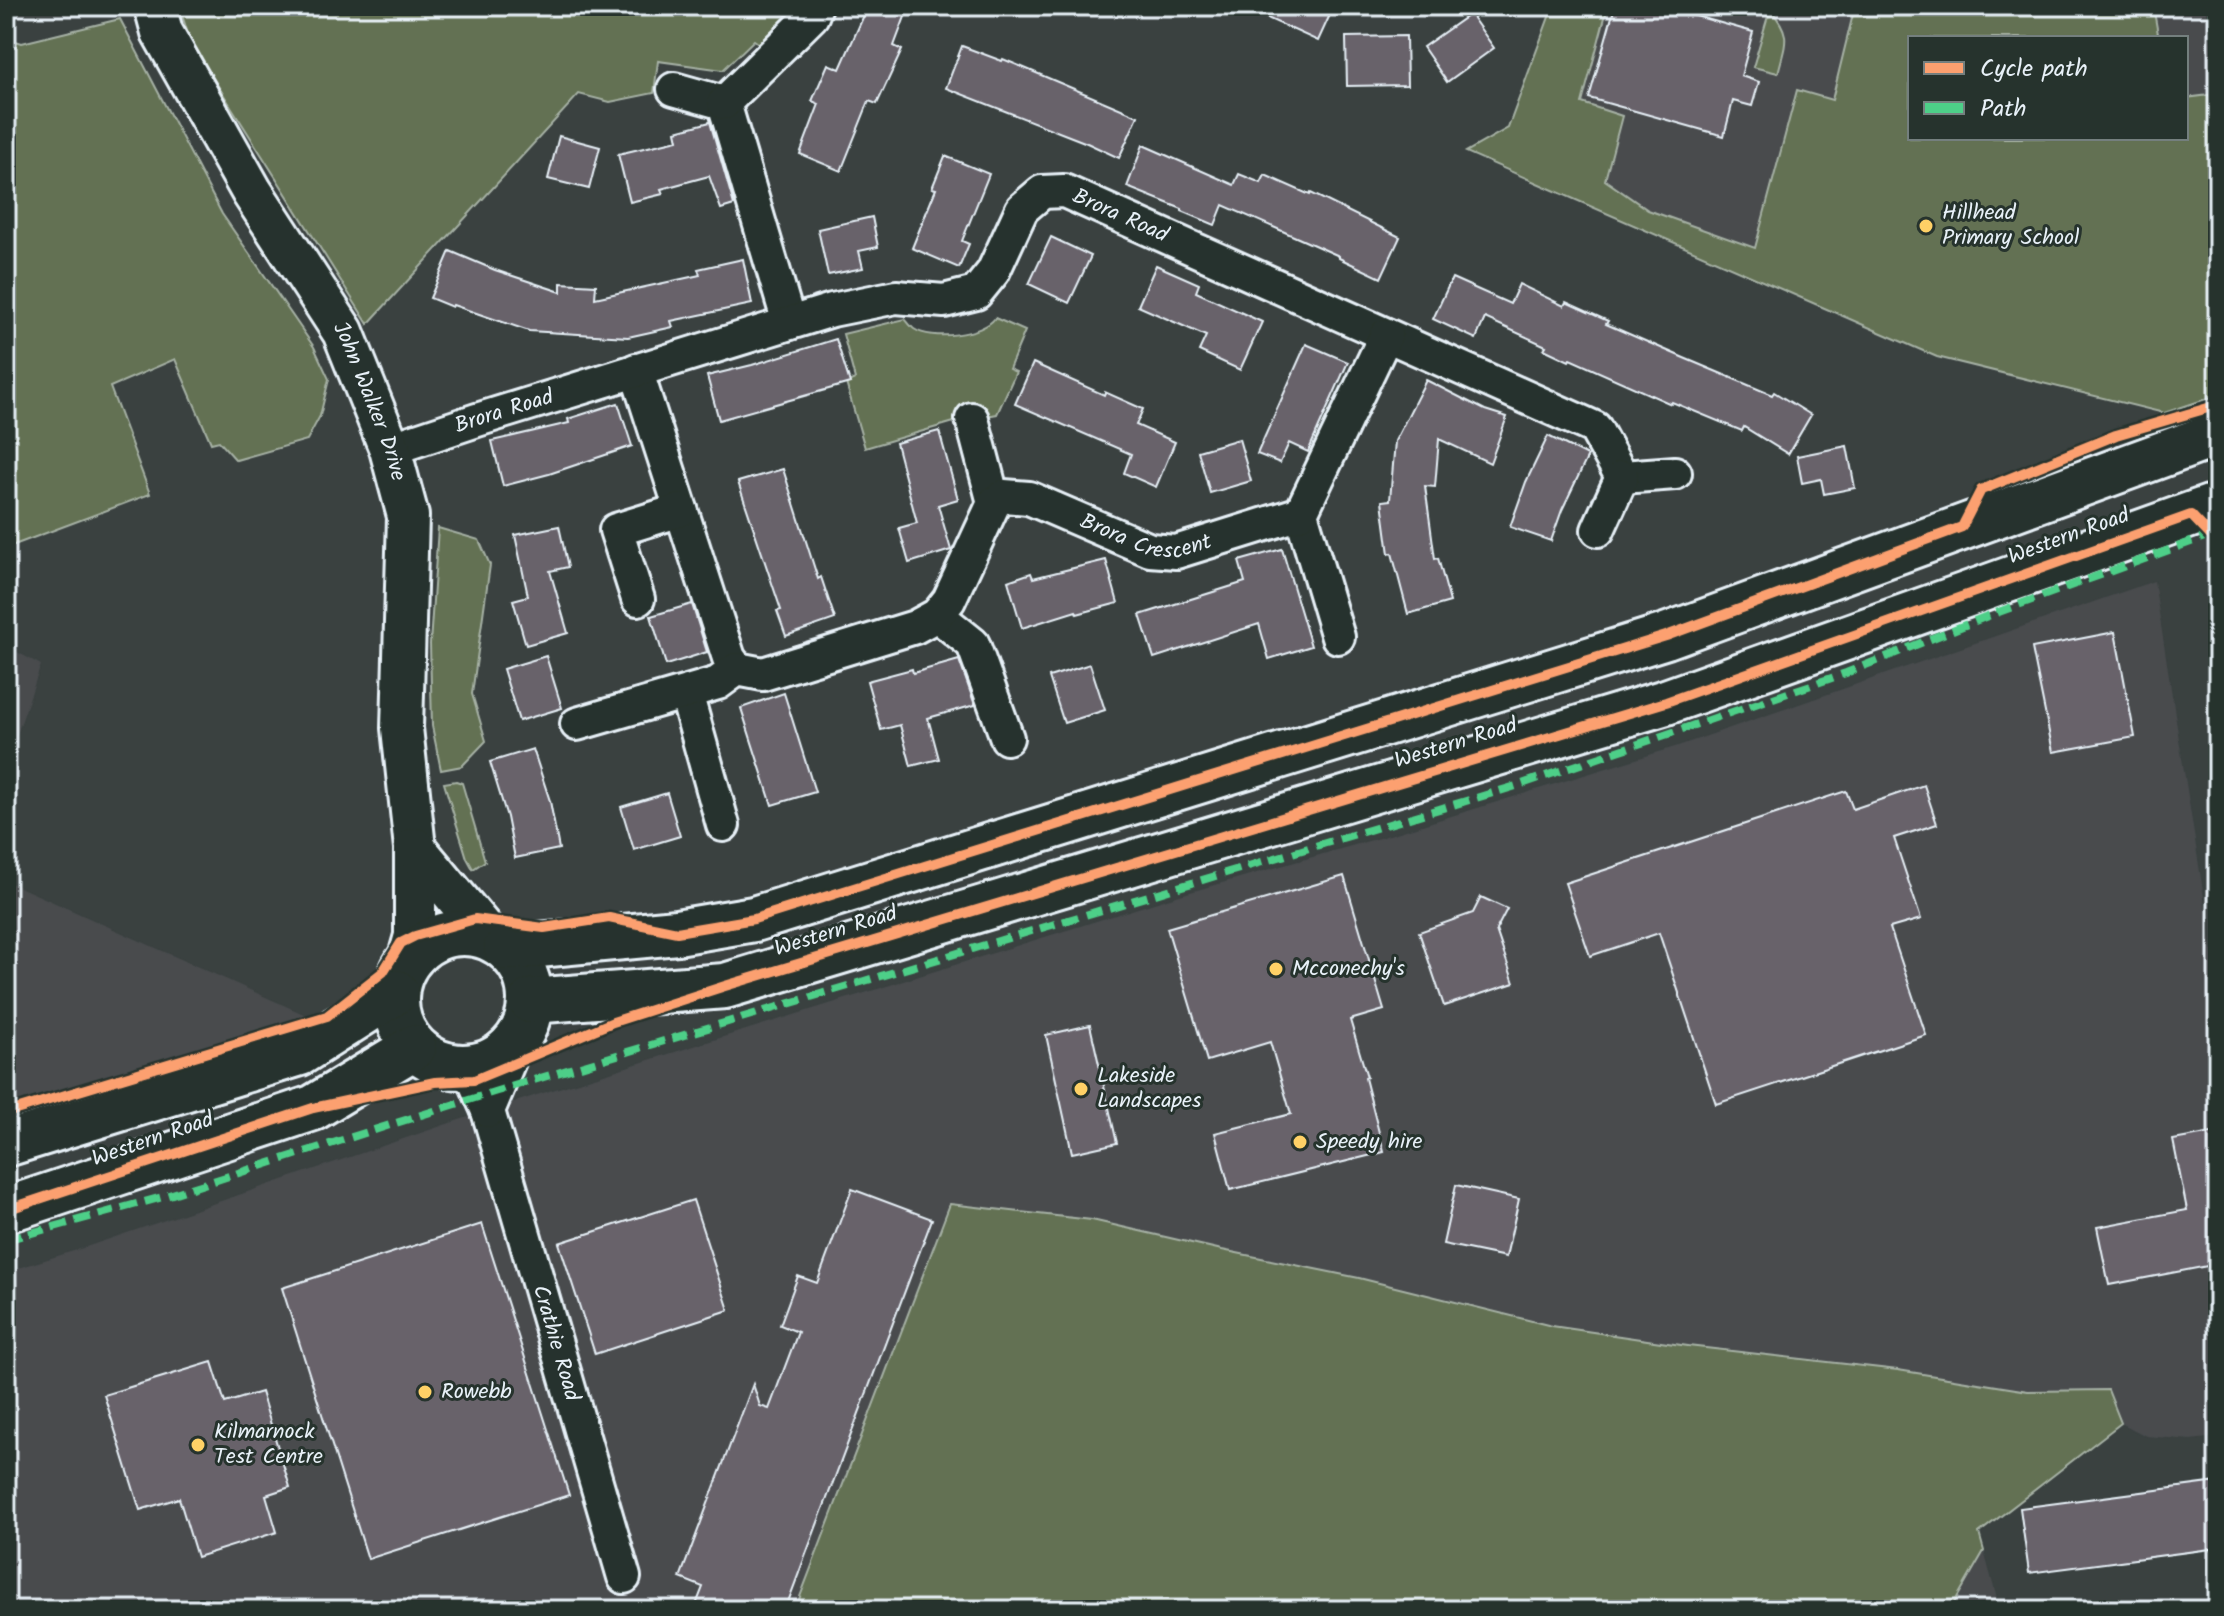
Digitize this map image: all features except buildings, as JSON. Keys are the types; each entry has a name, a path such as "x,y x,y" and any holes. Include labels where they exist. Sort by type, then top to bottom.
{"main road":[{"name":"Western Road","path":"6,1144 300,1053 402,976 424,945 444,935 467,933 498,942 677,932 754,919 1666,636 2218,434"},
{"name":"Western Road","path":"531,1001 725,986 1666,702 2218,505"},
{"path":"1047,828 1068,882"},
{"path":"402,976 397,1012 403,1031 414,1047 433,1061 456,1067 479,1066 500,1057 517,1042 527,1023 531,1001 529,981 520,963 498,942"},
{"name":"Western Road","path":"6,1210 313,1108 414,1047"}],"street":[{"name":"John Walker Drive","path":"155,6 162,32 252,192 343,332 390,449 408,516 402,728 415,848 415,936 402,976"},
{"path":"724,103 812,16 816,6"},
{"path":"674,89 724,103"},
{"path":"724,103 789,323"},
{"name":"Brora Road","path":"390,449 832,310 896,297 944,301 976,293 993,272 1022,209 1042,192 1064,191 1595,428 1622,477"},
{"path":"1338,637 1301,513 1386,335"},
{"path":"636,370 729,658 737,669 763,674 915,627 937,615 949,600 994,503 972,419"},
{"path":"1598,530 1622,477 1675,473"},
{"name":"Brora Crescent","path":"994,503 1004,496 1029,498 1150,550 1176,552 1301,513"},
{"path":"638,599 616,530 681,510"},
{"path":"937,615 973,644 1007,738"},
{"path":"577,724 718,683 737,669"},
{"path":"686,693 723,825"},
{"path":"415,848 498,942"},
{"path":"488,1111 517,1042"},
{"name":"Crathie Road","path":"456,1067 474,1080 488,1111 624,1577"}],"shaded area":[{"name":"Hillhead Primary School","path":"1553,6 2205,6 2218,84 2218,395 2164,413 1937,357 1466,152 1508,128"},
{"path":"2154,581 2218,986 2218,1437 2190,1440 2146,1436 2121,1423 2108,1390 2028,1391 1898,1370 1688,1346 1552,1326 1359,1278 1092,1220 950,1204 795,1610 6,1610 6,1272 543,1093 1180,895 1393,834 1675,747"},
{"path":"6,646 41,665 6,766"},
{"path":"6,881 308,1016 6,1106"},
{"path":"1984,1551 2000,1610 1950,1610"}],"green space":[{"path":"179,6 783,6 790,12 761,45 754,40 723,70 658,61 654,93 610,102 579,94 368,324 191,43"},
{"name":"Hillhead Primary School","path":"1553,6 1608,6 1582,103 1622,116 1605,180 1648,210 1755,248 1797,90 1832,100 1855,6 2153,6 2158,34 2148,36 1908,36 1908,140 2188,140 2188,98 2218,94 2218,395 2164,413 1937,357 1466,152 1508,128"},
{"path":"1770,9 1782,25 1785,39 1778,73 1753,67"},
{"path":"120,19 222,214 314,347 329,379 320,416 307,440 236,460 219,441 211,443 175,359 110,387 150,494 6,548 6,38 22,43"},
{"path":"995,318 1025,331 1009,369 1016,372 997,414 987,416 985,413 865,448 846,383 855,379 843,334 905,319 922,333 957,334 980,329"},
{"path":"438,528 479,540 490,565 472,694 486,741 462,766 441,770 432,726 430,644"},
{"path":"444,783 462,783 485,861 473,869"},
{"path":"950,1204 1092,1220 1359,1278 1552,1326 1688,1346 1898,1370 2028,1391 2108,1390 2121,1423 1979,1533 1984,1551 1950,1610 795,1610"}],"marked path":[{"path":"2212,6 2218,35"},
{"path":"6,1240 166,1196 497,1091 1516,786 1846,673 1985,617 2210,535"}],"cycle path":[{"path":"6,1113 327,1016 383,972 401,943 415,936 475,919 544,928 609,918 677,932 754,919 1666,636 1962,527 1981,490 2116,435 2218,405"},
{"path":"6,1210 313,1108 435,1082 474,1080 613,1022 725,986 1666,702 2191,515 2210,535 2218,531"}],"place":[{"name":"Hillhead Primary School","path":"1926,226"},
{"name":"Mcconechy's","path":"1276,969"},
{"name":"Lakeside Landscapes","path":"1081,1089"},
{"name":"Speedy hire","path":"1300,1142"},
{"name":"Rowebb","path":"425,1392"},
{"name":"Kilmarnock Test Centre","path":"198,1445"}]}
